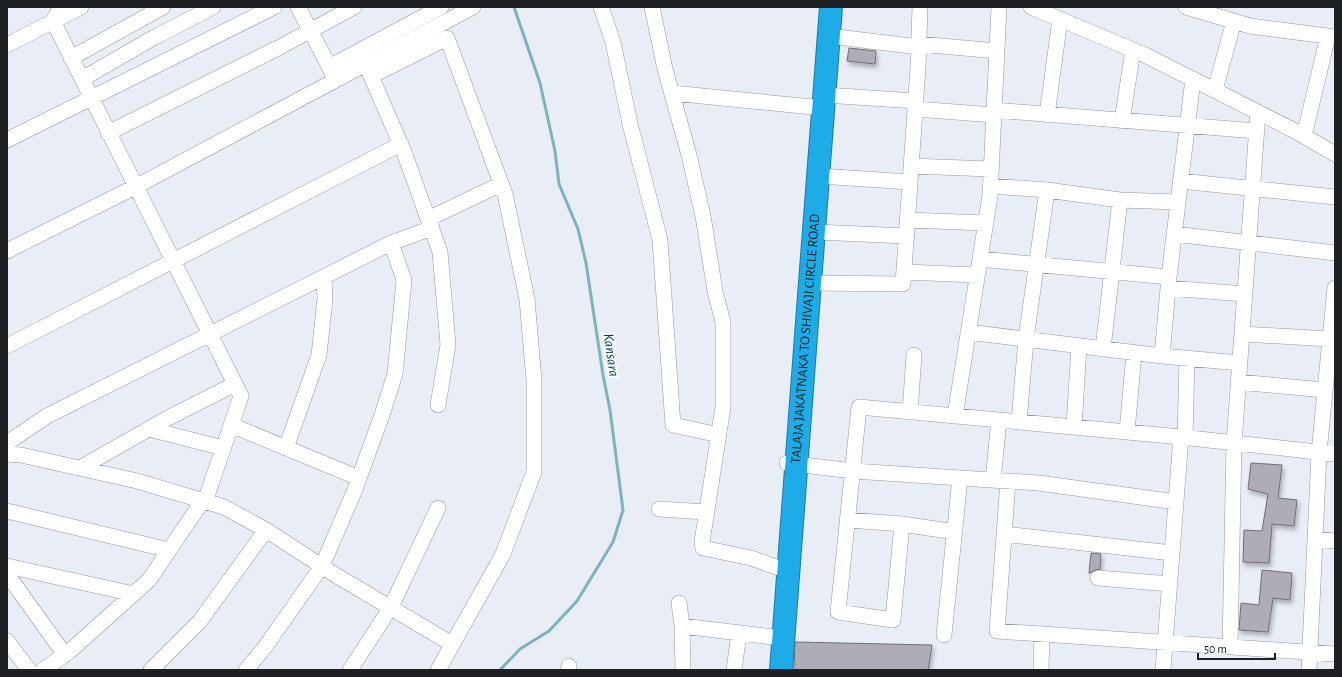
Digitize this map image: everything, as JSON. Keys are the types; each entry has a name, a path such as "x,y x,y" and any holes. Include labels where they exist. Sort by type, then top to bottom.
{"highway":[{"name":"TALAJA JAKATNAKA TO SHIVAJI CIRCLE ROAD","path":"771,670 779,568 811,283 815,232 819,176 820,7"},
{"name":"TALAJA JAKATNAKA TO SHIVAJI CIRCLE ROAD","path":"781,670 790,464 802,283 819,101 829,36 831,7"}],"street":[{"path":"71,58 163,7"},
{"path":"82,79 153,38 213,7"},
{"path":"7,140 274,7"},
{"path":"298,7 333,74"},
{"path":"108,133 310,31 354,7"},
{"path":"7,250 135,187 333,74 441,7"},
{"path":"369,70 381,55 473,7"},
{"path":"602,7 613,42 630,124 660,240 673,424 719,435"},
{"path":"652,7 665,69 700,200 715,291 723,322 723,407 702,542 703,548 751,558 779,568"},
{"path":"811,283 903,284 916,105 920,7"},
{"path":"955,416 978,275 990,186 999,7"},
{"path":"1031,7 1055,14 1193,79 1304,136 1335,154"},
{"path":"1186,7 1250,26 1331,36 1304,136"},
{"path":"7,45 53,21 72,8"},
{"path":"1047,115 1055,14"},
{"path":"43,670 65,654 149,580 208,493 241,396 53,21"},
{"path":"1215,90 1234,21"},
{"path":"829,36 919,46 996,51"},
{"path":"333,74 369,70 447,38 505,194 527,299 534,380 534,472 503,554 438,670"},
{"path":"1122,121 1133,50"},
{"path":"369,70 401,144 440,252 448,344 438,405"},
{"path":"1162,356 1168,283 1193,79"},
{"path":"672,93 916,105 994,113 1047,115 1257,131"},
{"path":"1230,647 1234,444 1258,112"},
{"path":"7,346 401,144"},
{"path":"911,166 991,169"},
{"path":"819,176 910,182"},
{"path":"1180,181 1335,198"},
{"path":"7,443 47,416 430,224 501,184"},
{"path":"990,186 1047,190 1120,200 1178,202"},
{"path":"1019,422 1026,339 1047,190"},
{"path":"1103,349 1120,200"},
{"path":"908,220 986,222"},
{"path":"815,232 907,236"},
{"path":"1174,234 1335,253"},
{"path":"246,670 265,647 322,566 359,478 395,374 404,280 391,243"},
{"path":"980,259 1112,272 1168,283 1245,294"},
{"path":"904,272 978,275"},
{"path":"286,448 320,355 325,299 324,277"},
{"path":"1309,670 1319,453 1332,332 1335,288"},
{"path":"968,332 1134,353 1240,363"},
{"path":"1242,334 1332,332"},
{"path":"1074,427 1079,346"},
{"path":"1127,432 1134,353"},
{"path":"910,412 914,355"},
{"path":"1163,670 1176,502 1183,438 1187,358"},
{"path":"1238,382 1325,390"},
{"path":"80,468 148,429 235,384"},
{"path":"902,524 893,620 838,612 859,407 1127,432 1335,454"},
{"path":"999,420 1004,534 997,631 1335,654"},
{"path":"231,425 359,478"},
{"path":"148,429 223,448"},
{"path":"7,454 21,455 137,481 224,507 266,530 322,566 452,644"},
{"path":"790,464 853,471 1039,483 1176,502"},
{"path":"944,635 960,478"},
{"path":"350,670 391,607 438,508"},
{"path":"659,509 707,512"},
{"path":"7,511 169,550"},
{"path":"848,520 902,524 955,532"},
{"path":"151,670 200,622 266,530"},
{"path":"1004,534 1172,553"},
{"path":"1315,539 1335,541"},
{"path":"7,566 134,594"},
{"path":"7,574 65,654"},
{"path":"1098,578 1170,584"},
{"path":"679,603 682,626 683,670"},
{"path":"682,626 773,637"},
{"path":"734,670 739,633"},
{"path":"1040,670 1042,634"},
{"path":"7,641 29,670"}],"building":[{"path":"849,48 876,51 875,64 847,61"},
{"path":"1251,463 1282,465 1278,498 1297,500 1294,526 1272,524 1269,563 1243,562 1244,530 1262,531 1268,494 1248,489"},
{"path":"1091,553 1101,554 1100,569 1089,573"},
{"path":"1262,570 1292,573 1290,600 1273,598 1268,632 1239,630 1241,603 1259,605"},
{"path":"795,642 932,645 928,670 794,670"}],"waterway":[{"name":"Kansara","path":"500,670 520,649 549,631 577,601 613,542 623,510 610,410 603,375 586,263 578,229 559,184 555,151 540,83 514,7"}]}
